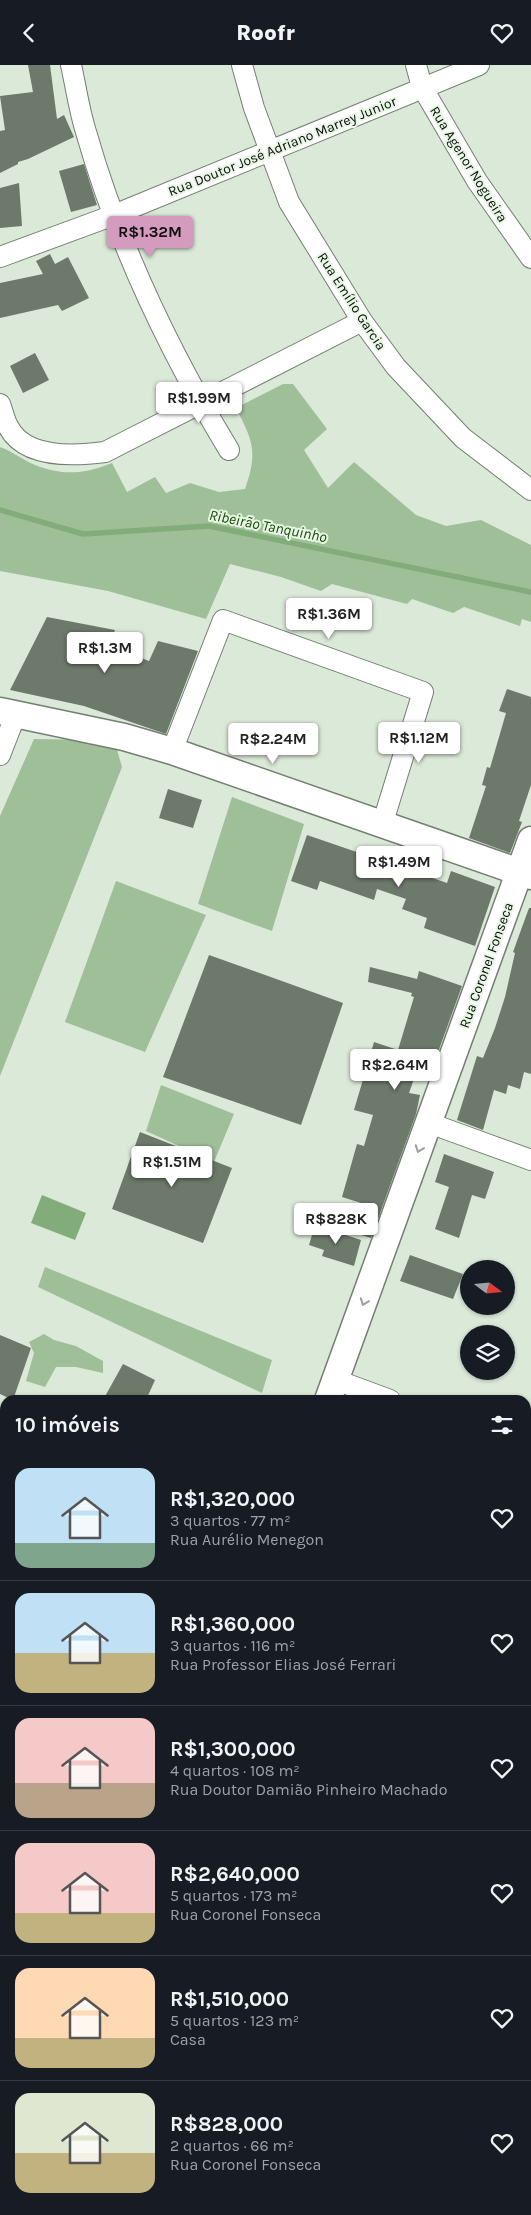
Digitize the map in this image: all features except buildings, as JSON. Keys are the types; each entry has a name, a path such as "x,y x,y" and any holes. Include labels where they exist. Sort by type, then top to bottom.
{"street":[{"path":"71,65 86,131 114,215 138,276 201,404 229,450"},
{"name":"Rua Emílio Garcia","path":"242,65 289,202 362,321 396,367 463,438 531,490"},
{"name":"Rua Agenor Nogueira","path":"416,65 422,87 478,181 531,258"},
{"name":"Rua Doutor José Adriano Marrey Junior","path":"0,257 114,215 479,65"},
{"path":"0,404 8,427 25,445 60,455 80,456 105,452 362,321"},
{"path":"172,751 223,620 423,692 382,825"},
{"path":"0,755 8,713 124,737 172,751 525,874"},
{"name":"Rua Coronel Fonseca","path":"332,1390 429,1123 525,874 531,840"},
{"path":"429,1123 531,1160"},
{"path":"332,1390 361,1395"}],"shaded area":[{"path":"283,384 293,384 327,429 304,450 328,488 354,462 416,515 446,526 481,520 531,545 531,622 522,619 520,626 464,607 453,613 412,599 407,604 332,584 321,591 281,577 230,564 206,619 108,591 0,571 0,447 35,465 55,471 83,471 112,463 127,492 155,477 166,493 190,483 219,492 245,489 251,465 252,447 250,438 236,408"},
{"path":"34,739 96,740 117,750 122,767 0,1076 0,816"},
{"path":"232,797 304,824 272,931 198,904"},
{"path":"116,881 206,915 145,1052 65,1022"},
{"path":"161,1085 234,1114 214,1162 146,1131"},
{"path":"42,1195 86,1213 75,1240 31,1223"},
{"path":"45,1267 272,1360 262,1393 38,1287"},
{"path":"44,1334 54,1340 76,1346 103,1361 103,1373 76,1367 56,1367 45,1387 26,1381 34,1353 29,1342"}],"waterway":[{"name":"Ribeirão Tanquinho","path":"0,510 83,534 209,526 531,592"}]}
